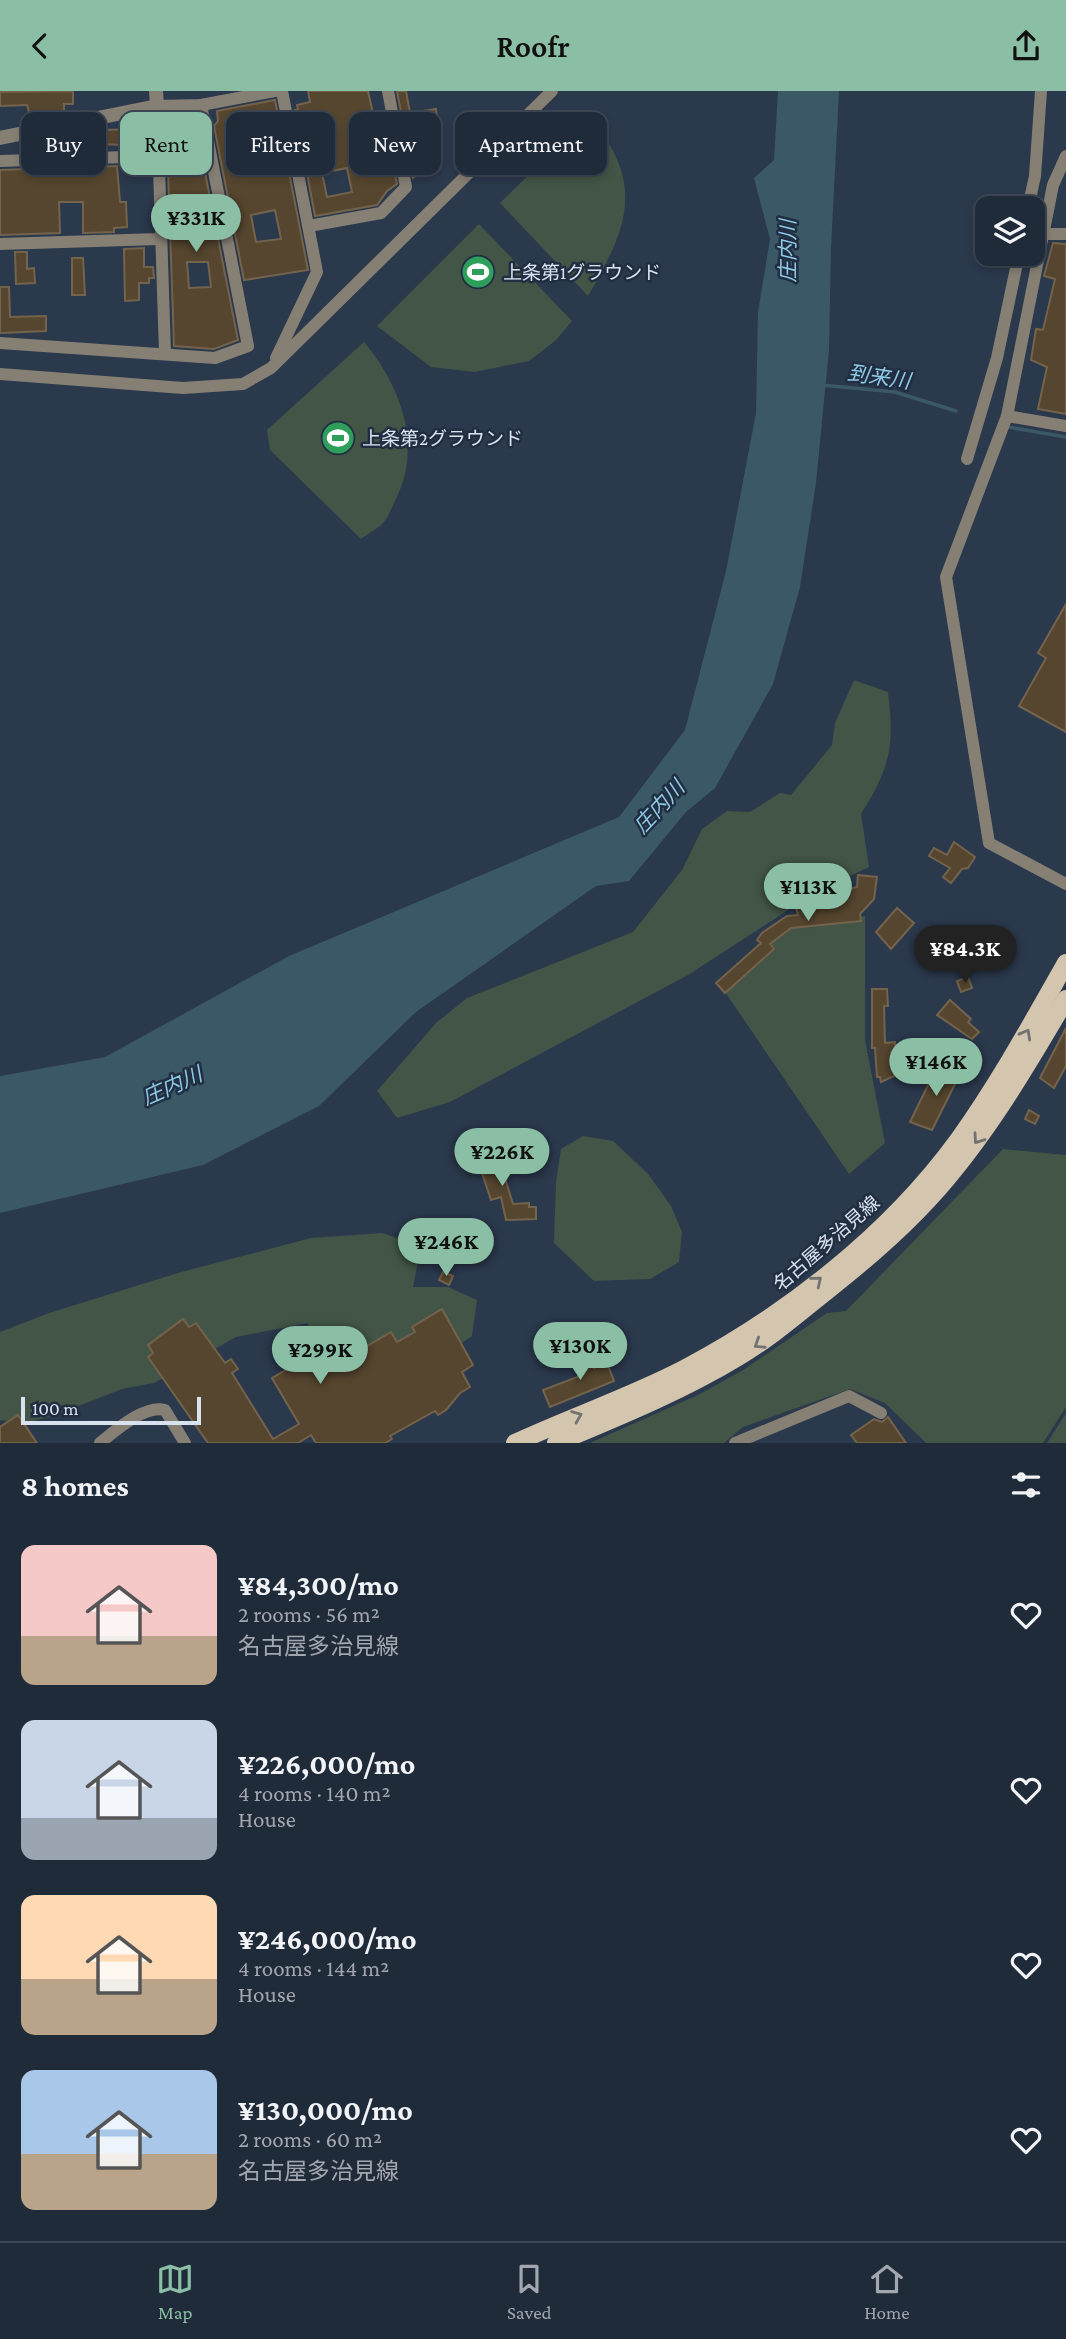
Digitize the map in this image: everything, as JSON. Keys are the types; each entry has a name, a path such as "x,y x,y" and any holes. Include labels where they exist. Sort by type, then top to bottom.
{"main road":[{"name":"名古屋多治見線","path":"515,1443 627,1396 706,1357 779,1311 867,1239 913,1194 957,1141 1008,1066 1066,963"},
{"name":"名古屋多治見線","path":"556,1443 679,1389 738,1357 768,1338 879,1250 930,1199 972,1147 1018,1082 1066,999"}],"street":[{"path":"0,138 157,98 201,105 275,91"},
{"path":"271,368 317,272 282,91"},
{"path":"309,226 381,213 406,187 388,91"},
{"path":"0,374 183,388 243,384 271,368 552,91"},
{"path":"1031,196 1035,176 1041,91"},
{"path":"0,343 215,358 248,346 201,105"},
{"path":"1045,229 1053,185 1066,156"},
{"path":"0,162 120,157"},
{"path":"157,175 165,353"},
{"path":"1045,235 1066,235"},
{"path":"0,244 159,239"},
{"path":"967,459 988,388 1015,266"},
{"path":"1038,266 1007,416 946,577 989,843 1066,884"},
{"path":"1007,416 1066,426"},
{"path":"735,1443 849,1396 881,1413"},
{"path":"100,1443 140,1416 158,1409 165,1411 184,1443"}],"green space":[{"path":"607,140 619,163 625,206 613,248 588,296 500,203 529,175 607,175"},
{"name":"上条第1グラウンド","path":"479,224 572,321 555,341 529,361 475,372 431,367 377,326"},
{"name":"上条第2グラウンド","path":"364,342 388,377 397,396 404,416 407,457 404,478 387,518 361,539 270,450 267,430"},
{"path":"854,680 888,692 890,711 888,756 878,783 861,814 869,867 816,892 688,975 450,1102 397,1118 377,1091 436,1023 467,998 633,932 682,870 702,829 727,811 750,812 780,793 791,795 832,745 835,723"},
{"path":"865,916 865,1040 885,1143 849,1174 723,989 785,929"},
{"path":"583,1136 613,1141 648,1174 671,1206 682,1232 679,1262 650,1279 594,1281 554,1243 556,1182 561,1149"},
{"path":"1003,1149 1066,1155 1066,1407 1043,1443 926,1443 885,1403 850,1389 743,1427 724,1443 590,1443 700,1394 743,1370 827,1313 846,1311"},
{"path":"382,1233 406,1241 418,1262 413,1287 448,1287 477,1300 472,1336 425,1368 329,1367 308,1331 308,1323 236,1337 154,1383 122,1389 58,1414 27,1423 0,1420 0,1332 49,1313 181,1272 311,1238"},
{"path":"1066,1413 1066,1443 1047,1443"}],"water":[{"name":"庄内川","path":"778,91 839,91 829,350 816,483 800,587 773,684 715,788 686,812 629,881 596,886 416,1012 319,1106 203,1165 0,1213 0,1076 105,1057 289,956 619,817 685,730 726,571 756,413 758,312 770,239 754,178 774,160"}],"building":[{"path":"73,91 73,104 64,104 64,112 29,112 27,105 0,106 0,92"},
{"path":"308,91 368,91 373,112 349,112 349,175 395,175 397,184 387,191 377,205 315,216 307,175 322,175 327,197 352,192 347,168 335,170 335,112 295,112 298,110 297,105 310,102"},
{"path":"397,91 406,91 410,112 401,112"},
{"path":"275,100 277,112 226,112 226,175 290,175 308,270 244,280 214,126 218,121 217,111","holes":["275,210 281,239 256,242 251,215"]},
{"path":"120,129 120,145 106,144 106,130"},
{"path":"106,166 117,166 120,202 126,202 127,227 114,228 114,232 83,233 83,202 59,202 60,233 0,235 0,170 21,169 21,175 106,175"},
{"path":"168,175 205,175 238,340 214,349 174,346","holes":["187,262 208,262 211,287 189,288"]},
{"path":"1053,243 1066,244 1066,414 1038,409 1047,367 1031,360 1036,329 1043,330 1055,279 1044,276"},
{"path":"144,248 144,267 153,267 154,278 149,278 149,283 139,283 139,300 125,301 124,249"},
{"path":"15,252 27,252 27,269 34,268 35,283 16,284"},
{"path":"72,258 83,258 85,295 72,295"},
{"path":"0,287 9,287 10,317 46,316 46,331 0,333"},
{"path":"1066,604 1066,732 1019,706 1046,658 1038,653"},
{"path":"954,842 975,857 968,868 962,869 951,883 943,877 950,868 929,856 934,848 947,855"},
{"path":"858,875 877,877 874,899 860,914 861,921 791,928 770,944 774,949 725,993 716,983 761,943 757,940 762,933 787,916 798,915 796,908 807,900 857,887"},
{"path":"897,908 914,923 891,949 876,932"},
{"path":"968,977 972,988 961,992 957,981"},
{"path":"872,989 887,989 888,1006 884,1006 885,1043 895,1042 896,1075 881,1082 880,1077 877,1077 875,1048 872,1048"},
{"path":"950,1000 971,1019 968,1022 979,1032 972,1039 937,1015"},
{"path":"1066,1028 1066,1066 1054,1088 1040,1078"},
{"path":"962,1063 967,1071 959,1076 932,1130 910,1122 934,1073 944,1076"},
{"path":"1029,1110 1039,1116 1035,1124 1025,1119"},
{"path":"496,1149 513,1204 529,1203 529,1207 536,1207 536,1219 506,1220 501,1197 491,1200 476,1155"},
{"path":"443,1272 453,1276 449,1285 439,1280"},
{"path":"442,1309 473,1365 462,1372 470,1387 460,1393 446,1410 438,1415 435,1411 390,1436 392,1439 385,1443 316,1443 311,1435 298,1443 208,1443 148,1357 153,1353 148,1345 183,1319 189,1327 196,1323 225,1363 231,1359 238,1369 232,1373 273,1439 299,1424 272,1378 320,1350 328,1365 365,1342 367,1346 391,1332 397,1342 415,1332 412,1327"},
{"path":"589,1354 594,1368 607,1363 614,1381 550,1407 543,1390 580,1376 573,1360"},
{"path":"18,1415 37,1443 0,1443 0,1427"},
{"path":"888,1417 906,1443 857,1443 851,1435 874,1419 882,1422"}],"waterway":[{"name":"到来川","path":"821,385 895,392 956,411"},
{"name":"到来川","path":"1008,427 1066,437"}],"place":[{"name":"上条第1グラウンド","path":"478,272"},
{"name":"上条第2グラウンド","path":"338,438"}]}
